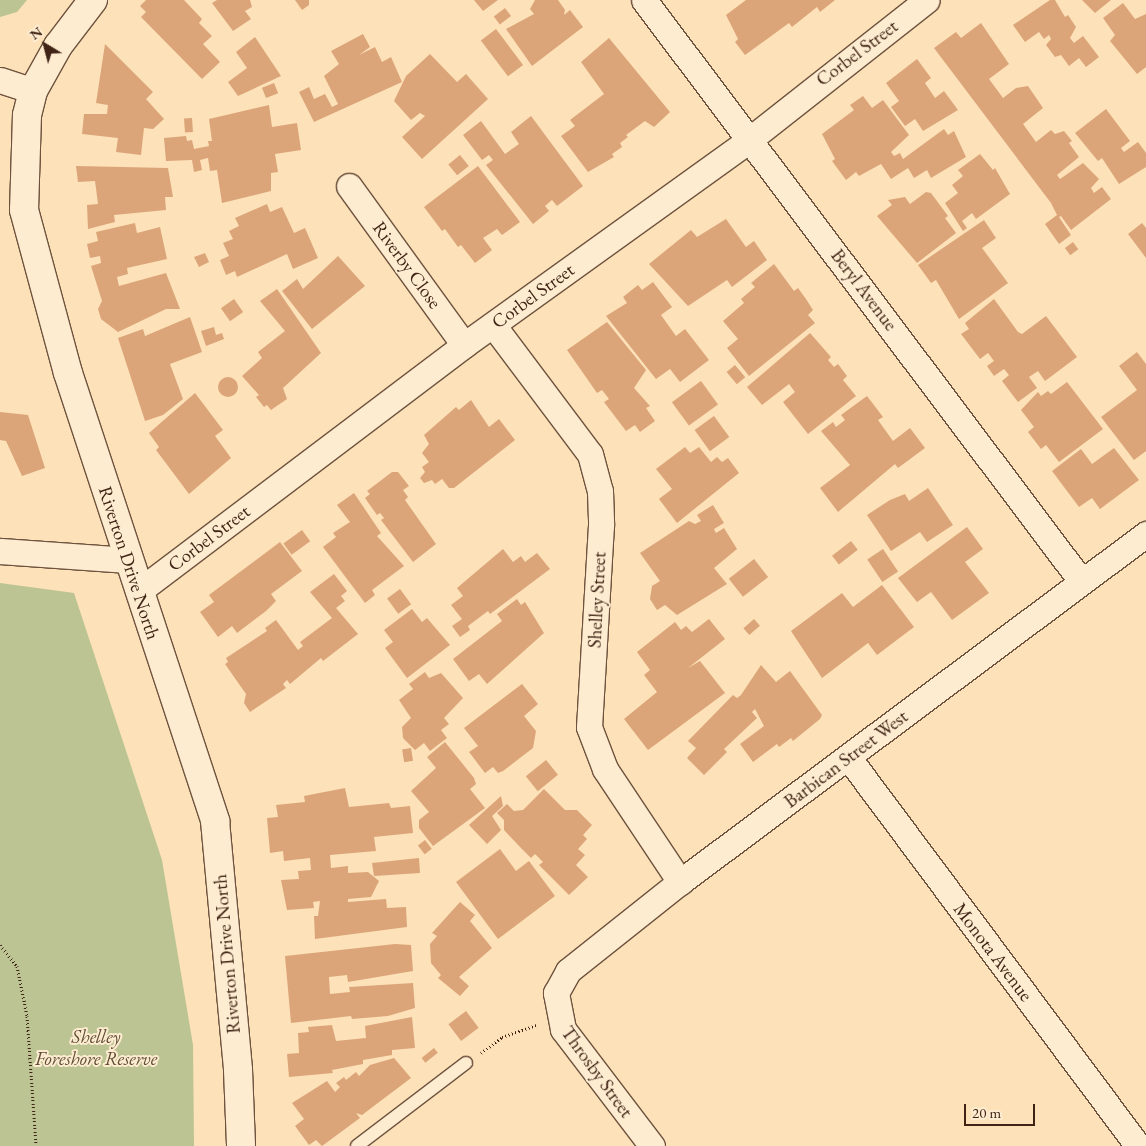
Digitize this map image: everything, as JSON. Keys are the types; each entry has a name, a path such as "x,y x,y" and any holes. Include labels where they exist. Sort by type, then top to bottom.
{"street":[{"name":"Riverton Drive North","path":"93,0 58,46 33,91 27,115 24,210 68,373 214,821 237,1061 241,1146"},
{"name":"Beryl Avenue","path":"644,0 1082,582"},
{"name":"Corbel Street","path":"139,591 464,345 493,326 749,140 927,0"},
{"path":"0,80 33,91"},
{"name":"Riverby Close","path":"349,186 464,345"},
{"name":"Shelley Street","path":"493,326 590,454 600,491 601,525 589,727 604,769 680,882"},
{"name":"Barbican Street West","path":"556,993 568,971 680,882 1146,534"},
{"path":"0,551 130,560"},
{"name":"Monota Avenue","path":"848,757 1138,1146"},
{"name":"Throsby Street","path":"556,993 559,1018 563,1029 652,1146"}],"lane":[{"path":"357,1146 466,1063"}],"path":[{"path":"0,945 17,966 27,1016 36,1146"},
{"path":"466,1063 502,1037 559,1018"}],"green space":[{"path":"0,0 27,0 17,12 0,17"},
{"name":"Shelley Foreshore Reserve","path":"0,583 74,593 162,860 193,1045 194,1146 0,1146"}],"building":[{"path":"146,0 184,0 202,19 199,23 212,36 203,44 220,62 202,79 141,17 146,12 140,6"},
{"path":"217,0 250,0 252,7 245,11 251,19 233,31 212,3"},
{"path":"295,0 309,0 309,5 302,10"},
{"path":"474,0 498,0 483,11"},
{"path":"535,0 558,0 565,10 564,15 570,10 583,27 532,66 506,29 534,14 530,9"},
{"path":"746,0 835,0 820,12 817,7 792,27 789,23 745,55 735,42 738,39 726,15"},
{"path":"1050,0 1055,0 1065,17 1068,15 1076,27 1070,38 1074,43 1083,36 1099,57 1086,67 1079,58 1069,66 1061,55 1055,57 1046,45 1051,39 1049,35 1044,39 1039,32 1025,42 1013,25"},
{"path":"1082,0 1111,0 1095,13"},
{"path":"1123,3 1135,19 1146,14 1146,67 1137,74 1110,41 1115,35 1103,18"},
{"path":"505,8 511,16 500,24 494,16"},
{"path":"981,23 1009,64 989,79 1003,98 1016,88 1028,86 1043,108 1023,124 1036,142 1051,130 1055,134 1064,131 1072,141 1069,143 1079,157 1057,175 1060,179 1083,163 1099,179 1091,188 1094,193 1102,187 1111,199 1071,230 1061,216 1059,217 1071,235 1059,244 1045,224 1057,215 1051,203 934,48 956,32 961,38"},
{"path":"496,29 523,65 508,76 481,40"},
{"path":"363,34 370,47 359,55 375,47 382,62 391,57 402,82 314,122 299,92 309,87 314,99 325,94 332,107 338,104 324,76 339,64 331,51"},
{"path":"255,37 281,76 238,96 228,82 247,68 236,52"},
{"path":"609,38 670,112 654,127 645,121 626,135 628,137 620,143 622,147 612,154 614,157 588,172 561,136 575,126 570,120 604,94 581,62"},
{"path":"105,44 153,92 146,99 164,119 153,129 144,128 141,155 116,152 118,138 82,134 84,114 107,114 108,105 96,103"},
{"path":"430,54 457,82 466,74 488,99 422,159 402,137 425,116 420,113 411,120 394,101 406,76"},
{"path":"917,59 931,78 925,83 935,98 944,91 958,110 923,131 915,119 905,126 891,107 899,101 886,83"},
{"path":"274,83 278,93 266,98 262,88"},
{"path":"863,96 872,108 883,100 909,135 891,152 894,156 900,153 903,159 944,129 948,135 954,131 966,157 931,178 927,170 914,178 908,168 891,179 881,164 859,176 856,172 846,180 832,161 835,159 822,134 854,110 850,105"},
{"path":"269,105 272,127 297,123 301,150 275,154 278,172 271,173 271,191 222,203 217,170 210,171 208,158 200,160 202,170 194,172 192,160 166,161 164,138 186,136 187,141 192,140 194,149 209,146 208,141 212,141 209,119"},
{"path":"1106,109 1130,141 1121,148 1124,152 1138,142 1146,153 1146,167 1119,184 1102,158 1098,161 1075,133"},
{"path":"531,116 583,186 557,206 552,200 545,206 549,211 533,224 486,165 493,160 489,155 482,160 463,135 481,121 505,154 519,144 511,132"},
{"path":"192,118 193,132 185,133 184,119"},
{"path":"980,154 993,170 995,168 1010,194 976,219 972,213 962,221 967,228 963,231 945,203 958,193 952,185 963,176 958,170"},
{"path":"460,155 469,166 457,175 448,164"},
{"path":"76,166 168,168 173,197 165,197 166,210 114,215 115,222 88,229 87,205 98,204 95,181 78,182"},
{"path":"478,166 520,222 502,235 497,229 483,238 492,250 475,263 461,245 458,247 445,229 442,231 424,207"},
{"path":"926,192 931,193 948,216 945,218 956,233 917,263 877,216 892,205 888,200 905,197 910,204"},
{"path":"267,204 270,212 282,207 294,233 305,228 318,258 293,269 287,254 237,277 235,271 226,275 220,260 229,256 223,243 233,239 229,231 239,226 235,218"},
{"path":"726,219 746,247 754,241 767,260 732,287 727,280 688,306 649,264 691,230 697,237"},
{"path":"984,220 996,238 982,248 1008,283 959,319 936,280 931,283 918,265"},
{"path":"135,223 137,233 160,227 167,259 127,268 128,274 117,277 119,286 166,273 180,309 166,309 118,332 101,319 98,309 102,301 91,266 101,263 100,256 90,258 87,244 98,241 96,232"},
{"path":"1142,223 1146,228 1146,258 1128,234"},
{"path":"1073,242 1078,249 1070,255 1065,248"},
{"path":"205,253 209,262 199,267 194,257"},
{"path":"338,256 365,286 312,329 282,291 297,279 303,289"},
{"path":"774,264 794,291 798,288 806,299 813,310 808,315 815,323 749,376 727,348 738,339 723,321 744,303 741,299 755,287 751,283"},
{"path":"653,282 672,307 661,315 676,336 685,329 709,360 680,382 670,369 656,379 606,316 627,303 623,297 638,285 642,290"},
{"path":"277,289 321,353 283,388 287,399 271,410 267,405 264,407 256,397 259,395 242,376 262,358 258,352 285,331 260,301"},
{"path":"234,299 243,312 230,321 221,308"},
{"path":"994,299 1018,332 1022,334 1046,316 1077,357 1045,381 1038,371 1029,377 1037,388 1018,402 1002,381 1009,375 1004,369 994,376 987,366 994,361 988,353 980,359 961,334 969,329 965,323"},
{"path":"190,317 202,352 170,364 183,399 163,415 145,421 118,338 143,329 145,336"},
{"path":"607,322 646,370 634,388 650,406 646,408 655,421 640,432 635,425 626,431 604,402 609,399 602,390 597,393 567,350"},
{"path":"214,327 216,335 222,333 224,339 206,346 201,331"},
{"path":"810,333 831,357 828,360 834,367 838,364 847,376 843,380 856,396 808,434 783,402 795,392 789,384 762,405 747,387"},
{"path":"1137,352 1146,364 1146,451 1134,460 1101,417 1137,390 1119,366"},
{"path":"735,365 745,377 737,384 727,372"},
{"path":"228,377 235,380 238,387 235,394 228,397 221,394 218,387 221,380"},
{"path":"701,381 718,404 689,426 672,402"},
{"path":"1067,382 1103,429 1059,462 1046,445 1041,449 1028,432 1034,427 1021,410 1038,392 1041,396 1048,391 1051,394"},
{"path":"195,393 223,430 215,436 231,458 189,494 156,450 159,447 149,433"},
{"path":"867,396 883,417 878,420 893,441 910,428 925,448 898,468 895,464 838,512 820,488 850,465 821,431 833,422 836,427 845,420 841,415"},
{"path":"471,400 489,427 499,419 515,440 454,488 449,488 442,479 435,484 432,480 424,483 420,478 425,472 422,467 429,462 422,453 429,444 424,435 456,407 459,410"},
{"path":"0,412 28,415 45,468 22,476 6,441 0,440"},
{"path":"714,416 729,437 710,451 695,430"},
{"path":"685,447 690,453 699,447 711,462 717,457 722,462 728,458 739,473 677,523 659,499 672,489 656,469"},
{"path":"1114,448 1139,480 1100,509 1092,498 1079,507 1052,471 1081,449 1092,464"},
{"path":"392,472 398,472 409,486 403,490 408,497 405,500 436,544 413,562 381,520 384,518 380,513 377,515 365,498 370,494 367,491"},
{"path":"928,488 953,525 927,542 920,532 891,551 867,515 890,500 905,494 909,501"},
{"path":"354,493 381,533 377,536 404,566 372,590 375,595 365,603 323,547 336,537 333,533 350,522 337,505"},
{"path":"713,505 724,523 714,529 716,533 724,528 737,549 714,568 727,584 677,615 665,605 657,610 650,599 652,586 660,581 640,553 689,521 695,524 701,521 697,515"},
{"path":"967,527 983,549 965,562 989,593 952,620 931,592 917,602 898,578"},
{"path":"302,530 310,541 292,555 283,544"},
{"path":"851,541 858,550 839,564 832,556"},
{"path":"280,542 302,571 271,594 276,601 266,611 237,633 232,626 218,637 200,612 214,602 209,595"},
{"path":"503,549 513,562 521,556 525,562 537,553 550,569 490,614 488,611 468,626 470,630 460,637 452,626 462,619 451,605 463,596 457,588"},
{"path":"883,549 898,571 882,582 867,560"},
{"path":"754,559 768,577 743,597 729,579"},
{"path":"334,574 347,591 341,596 345,601 336,608 358,634 323,661 321,658 290,684 287,680 283,684 286,688 250,712 244,703 246,694 225,664 228,662 226,658 267,631 265,628 276,620 298,650 303,646 300,642 332,618 310,592"},
{"path":"882,585 914,627 877,655 868,643 822,678 791,631 842,593 853,607"},
{"path":"400,589 411,604 398,614 387,598"},
{"path":"517,599 521,605 525,602 544,633 487,684 479,674 469,681 453,659 502,621 497,614"},
{"path":"412,609 422,622 427,618 450,645 407,678 385,648 393,642 384,630"},
{"path":"709,619 725,639 688,668 700,661 725,693 648,750 624,719 657,692 644,675 650,670 637,652 675,622 681,630 686,626 692,632"},
{"path":"754,619 760,626 749,635 743,628"},
{"path":"761,665 776,682 790,671 822,715 820,719 793,741 791,738 779,747 777,744 753,762 740,744 764,726 755,709 752,712 757,718 724,749 727,752 704,775 687,758 696,748 688,741 733,695 737,698 741,695"},
{"path":"425,672 429,678 441,673 463,698 444,718 449,724 441,730 447,738 430,751 424,743 415,750 403,738 402,727 411,718 399,700 413,689 409,684"},
{"path":"522,684 538,704 524,716 536,731 533,748 503,771 498,773 493,767 485,773 469,752 478,746 464,728"},
{"path":"445,742 474,778 476,784 470,789 485,808 433,846 419,828 419,820 429,812 411,791 436,768 427,757"},
{"path":"411,748 413,761 404,762 402,749"},
{"path":"546,760 558,775 538,791 526,776"},
{"path":"345,788 349,807 389,803 391,808 410,806 413,833 374,837 376,851 330,855 331,868 348,866 348,873 368,872 379,881 371,897 348,899 348,902 386,899 387,908 406,907 407,927 315,939 314,916 318,916 320,901 313,902 314,908 287,910 281,880 299,879 298,871 311,870 310,858 284,861 283,851 270,853 267,818 278,817 276,805 305,802 304,796"},
{"path":"544,789 565,810 577,810 592,825 583,835 587,839 578,849 585,855 576,865 588,877 569,895 539,865 543,862 535,854 531,858 504,830 504,820 497,813 507,804 514,811 523,810"},
{"path":"501,796 503,806 492,816 501,830 487,844 469,825"},
{"path":"425,840 432,849 425,854 418,846"},
{"path":"500,849 516,871 529,861 555,896 498,939 456,882"},
{"path":"419,858 420,873 374,876 372,863"},
{"path":"460,902 475,915 470,921 492,948 459,977 469,986 460,996 438,978 441,975 431,963 430,944 437,936 432,933"},
{"path":"395,944 411,945 413,971 348,982 347,975 329,977 330,994 350,992 349,987 413,983 415,1008 388,1016 352,1019 351,1016 291,1023 285,956"},
{"path":"466,1011 479,1028 461,1041 448,1024"},
{"path":"412,1017 415,1048 392,1050 392,1055 363,1060 363,1064 332,1070 333,1073 289,1077 287,1054 299,1053 298,1033 309,1032 308,1027 332,1025 336,1041 366,1038 365,1026"},
{"path":"434,1048 438,1053 425,1063 422,1058"},
{"path":"394,1058 411,1078 362,1115 356,1113 360,1118 322,1146 316,1140 309,1145 295,1126 304,1119 292,1103 327,1081 335,1092 340,1087 336,1083 344,1077 346,1080 356,1072 359,1076 370,1065"}]}
